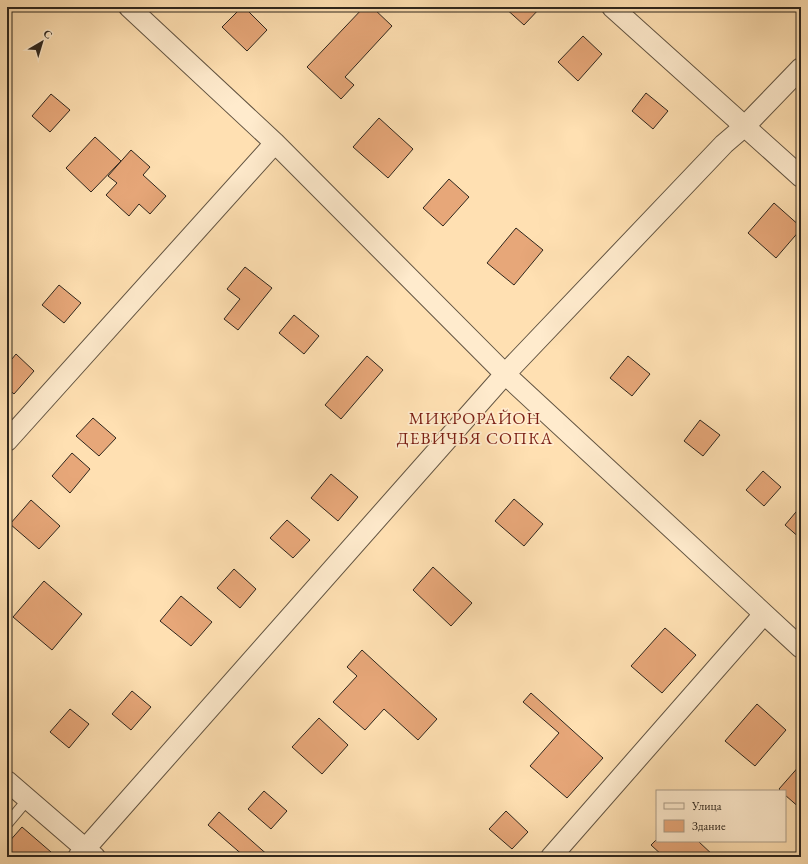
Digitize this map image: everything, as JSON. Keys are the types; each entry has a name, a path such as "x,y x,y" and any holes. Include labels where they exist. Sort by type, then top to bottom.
{"street":[{"path":"129,7 275,143 506,374 801,648"},
{"path":"612,7 801,176"},
{"path":"7,781 86,854 506,374 724,144 745,126 801,68"},
{"path":"7,441 275,143"},
{"path":"551,857 764,614"}],"lane":[{"path":"7,824 28,800"}],"building":[{"path":"242,7 244,7 267,30 247,51 222,27"},
{"path":"364,7 372,7 392,26 345,77 354,85 341,99 307,67"},
{"path":"504,7 541,7 524,25"},
{"path":"583,36 602,54 578,81 558,62"},
{"path":"646,93 668,111 653,129 632,111"},
{"path":"51,94 70,110 50,132 32,116"},
{"path":"379,118 413,149 388,178 353,147"},
{"path":"95,137 121,161 91,192 66,168"},
{"path":"131,150 150,167 143,175 166,196 150,214 139,204 129,216 106,195 117,183 108,176"},
{"path":"449,179 469,197 443,226 423,208"},
{"path":"774,203 801,227 801,229 776,258 748,233"},
{"path":"516,228 543,250 514,285 487,263"},
{"path":"245,267 272,288 238,330 224,319 240,299 227,289"},
{"path":"59,285 81,303 64,323 42,305"},
{"path":"294,315 319,336 304,354 279,333"},
{"path":"16,354 34,371 14,394 7,388 7,365"},
{"path":"367,356 383,370 341,419 325,405"},
{"path":"628,356 650,374 632,396 610,378"},
{"path":"93,418 116,438 99,456 76,436"},
{"path":"700,420 720,435 703,456 684,441"},
{"path":"72,453 90,469 70,493 52,476"},
{"path":"763,471 781,487 764,506 746,490"},
{"path":"331,474 358,497 338,521 311,498"},
{"path":"514,499 543,524 524,546 495,521"},
{"path":"31,500 60,526 39,549 10,524"},
{"path":"801,506 801,539 785,525"},
{"path":"287,520 310,540 293,558 270,538"},
{"path":"433,567 472,603 451,626 413,590"},
{"path":"234,569 256,589 240,608 217,588"},
{"path":"44,581 82,614 52,650 13,617"},
{"path":"181,596 212,622 191,646 160,621"},
{"path":"665,628 696,655 662,693 631,666"},
{"path":"362,650 437,719 418,740 384,709 365,730 333,702 357,676 347,667"},
{"path":"132,691 151,707 131,730 112,714"},
{"path":"531,693 603,758 567,798 530,766 559,733 523,702"},
{"path":"757,704 786,730 755,766 725,741"},
{"path":"70,709 89,724 69,748 50,732"},
{"path":"319,718 348,745 322,774 292,747"},
{"path":"801,764 801,809 786,796 786,790 779,789"},
{"path":"264,791 287,811 271,829 248,809"},
{"path":"506,811 528,832 512,849 489,829"},
{"path":"219,812 270,857 245,857 208,825"},
{"path":"22,827 51,852 47,857 7,857 7,844"},
{"path":"656,840 656,842 699,842 715,857 664,857 651,845"}],"district":[{"name":"МИКРОРАЙОН ДЕВИЧЬЯ СОПКА","path":"475,428"}]}
